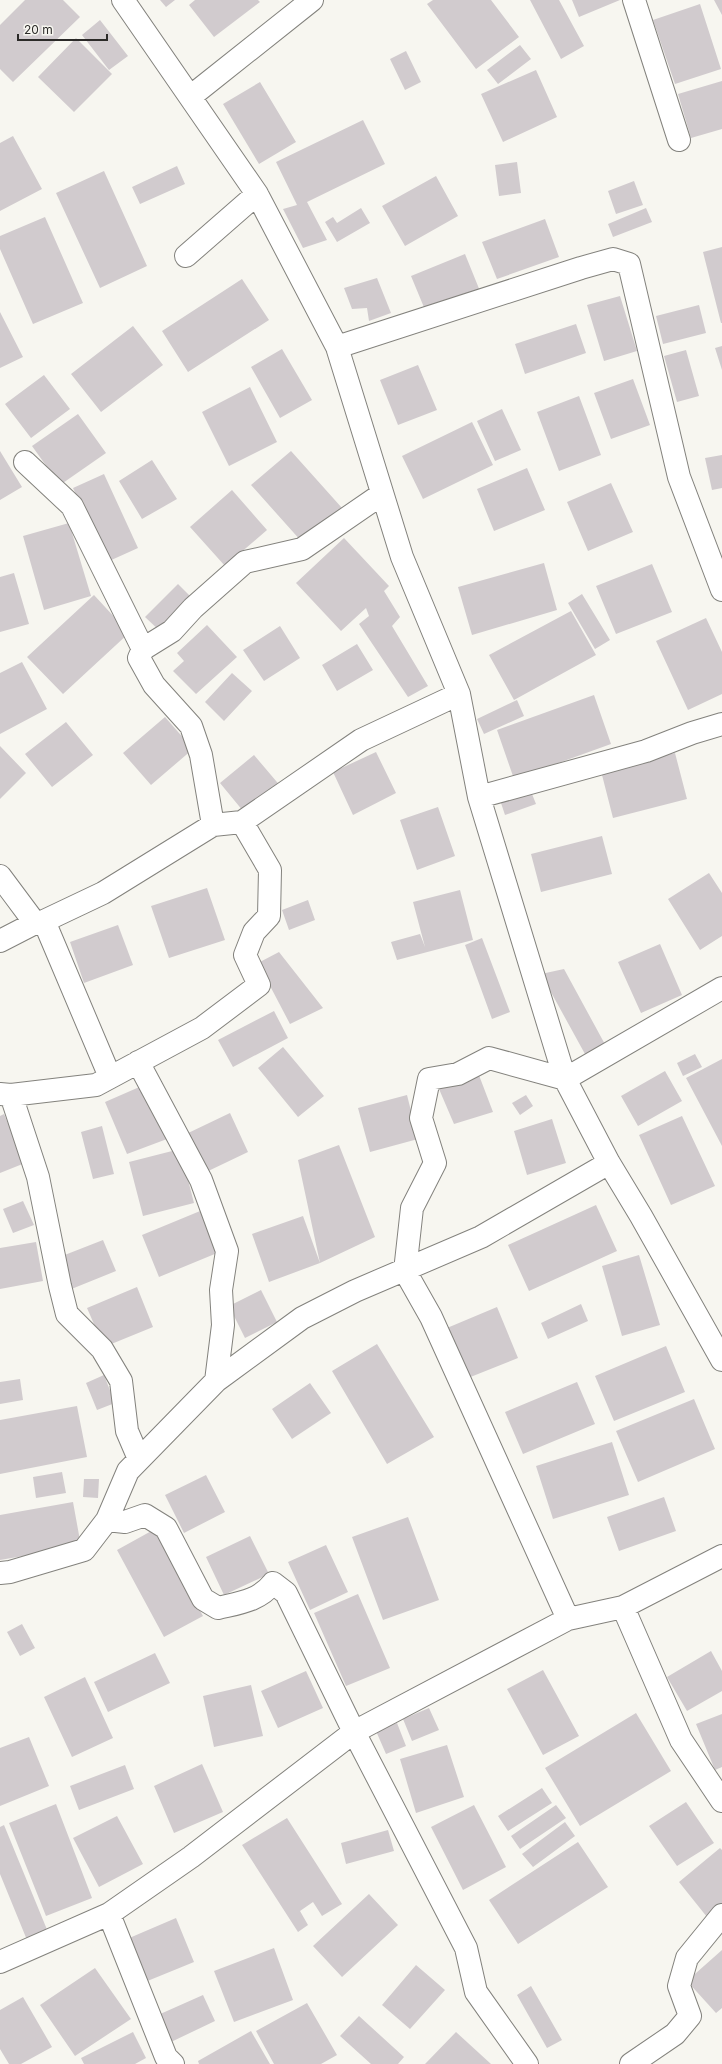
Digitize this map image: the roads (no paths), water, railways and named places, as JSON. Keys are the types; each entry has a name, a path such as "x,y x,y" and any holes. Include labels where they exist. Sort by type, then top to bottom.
{"street":[{"path":"123,0 257,194 337,347 402,557 459,694 480,797 565,1079 609,1163 641,1216 722,1360"},
{"path":"190,97 312,0"},
{"path":"634,0 678,140"},
{"path":"186,256 257,194"},
{"path":"337,347 581,268 613,259 629,264 679,477 722,590"},
{"path":"25,462 72,506 143,649"},
{"path":"213,825 201,755 191,726 154,686 140,658 143,649 172,631 193,608 245,562 302,549 382,494"},
{"path":"0,941 103,893 213,825 242,822 361,740 459,694"},
{"path":"480,797 646,751 692,733 722,724"},
{"path":"139,1459 127,1431 121,1381 102,1349 67,1314 38,1176 5,1095 96,1085 202,1028 259,985 245,955 254,932 269,916 270,870 242,822"},
{"path":"0,876 39,922 110,1077"},
{"path":"568,1619 431,1317 405,1271 412,1208 435,1163 421,1118 429,1079 458,1074 489,1058 565,1079 722,988"},
{"path":"138,1062 201,1180 227,1251 221,1290 223,1325 216,1381"},
{"path":"3,1570 84,1550 107,1520 128,1471 139,1459 216,1381 302,1318 355,1291 405,1271 481,1237 609,1163"},
{"path":"107,1520 125,1522 145,1515 166,1528 203,1600 218,1608 248,1600 265,1593 273,1583 286,1593 354,1732 466,1948 476,1992 527,2064"},
{"path":"0,1962 109,1914 191,1857 354,1732 568,1619 623,1607 722,1556"},
{"path":"623,1607 680,1740 722,1801"},
{"path":"109,1914 166,2058 173,2064"},
{"path":"631,2064 675,2034 690,2016 679,1986 687,1958 722,1915"}]}
